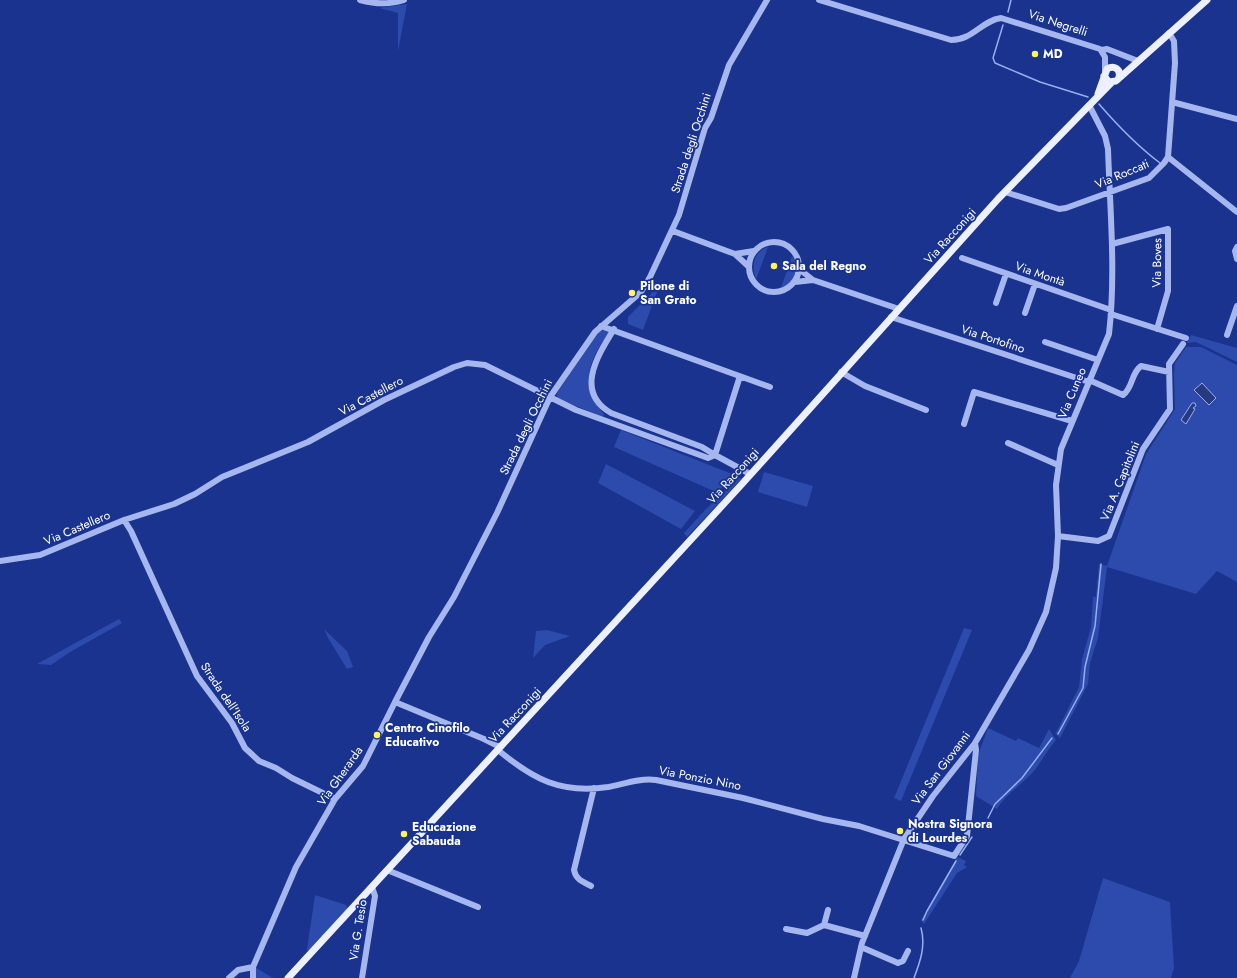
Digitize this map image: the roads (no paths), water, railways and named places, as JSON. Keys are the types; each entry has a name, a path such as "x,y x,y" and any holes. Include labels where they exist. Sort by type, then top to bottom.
{"main road":[{"path":"1136,63 1123,69 1109,67 1105,74 1107,80 1112,82 1116,81 1207,0"},
{"path":"1115,68 1120,72 1119,77"},
{"name":"Via Racconigi","path":"1096,98 1105,74"},
{"name":"Via Racconigi","path":"288,978 750,474 1005,192 1112,82"}],"street":[{"path":"360,0 375,4 397,3 404,0"},
{"name":"Strada degli Occhini","path":"395,702 429,637 454,597 498,513 550,398 576,358 601,326 642,292 680,214 705,128 730,65 767,0"},
{"name":"Via Negrelli","path":"819,0 946,39 965,38 991,20 1001,18 1102,50 1107,49 1136,63"},
{"path":"1169,33 1174,46 1168,157 1237,212"},
{"path":"1102,50 1105,74"},
{"path":"1104,57 1115,68"},
{"path":"1172,102 1237,119"},
{"name":"Via Cuneo","path":"1009,684 1035,638 1046,612 1056,568 1058,536 1056,485 1061,449 1109,334 1111,312 1112,244 1106,136 1089,105"},
{"name":"Via Roccati","path":"1005,192 1059,209 1149,178 1161,168 1168,157"},
{"name":"Via Boves","path":"1112,244 1168,229 1168,291 1157,329"},
{"path":"673,231 734,254 748,266 752,282 766,292 782,292 795,282 813,280"},
{"path":"734,254 754,251 765,243 780,243 792,250 796,255 799,269 795,282"},
{"path":"1237,247 1235,251 1237,259"},
{"path":"748,266 754,251"},
{"name":"Via Montà","path":"962,258 1157,329 1184,341"},
{"path":"799,269 813,280 899,309"},
{"path":"996,303 1006,274"},
{"path":"1025,313 1035,284"},
{"path":"1227,334 1237,306"},
{"name":"Via Portofino","path":"891,317 1089,381 1123,395 1128,390 1137,369 1141,366 1169,372"},
{"path":"601,326 614,329 770,387"},
{"path":"614,329 599,353 592,372 592,386 601,404 611,413 702,447 715,455 740,376"},
{"name":"Via A. Capitolini","path":"1058,536 1098,541 1109,536 1143,449 1170,410 1169,372 1172,358 1184,341"},
{"path":"1045,342 1098,360"},
{"name":"Via Castellero","path":"0,561 40,555 124,520 174,504 234,472 308,442 384,400 460,365 477,363 485,365 550,398 623,428 708,458 715,455 750,474"},
{"path":"841,372 865,386 926,410"},
{"path":"964,424 974,392 1072,421"},
{"path":"1008,443 1058,465"},
{"name":"Strada dell'Isola","path":"124,520 131,531 197,676 232,723 246,748 259,761 276,768 298,781 335,799"},
{"name":"Via San Giovanni","path":"854,978 864,936 904,839 933,796 975,743 1009,684"},
{"path":"395,702 484,739 499,749"},
{"name":"Via Gherarda","path":"253,967 296,867 335,799 363,766 395,702"},
{"name":"Via Ponzio Nino","path":"499,749 522,769 542,781 559,785 594,788 643,779 656,780 743,798 823,819 859,826 954,856 967,836 972,794 975,743"},
{"path":"591,886 579,880 574,870 594,788"},
{"path":"387,870 478,907"},
{"name":"Via G. Tesio","path":"362,978 375,896 372,887"},
{"path":"824,925 828,910"},
{"path":"786,929 807,933 824,925 864,936"},
{"path":"861,947 898,963 903,961 908,951"},
{"path":"229,978 238,970 253,967 253,978"}],"waterway":[{"path":"1008,12 1011,0"},
{"path":"1003,25 993,58 995,63 1040,82 1088,97"},
{"path":"1099,104 1128,135 1160,163"},
{"path":"1058,734 1083,688 1085,667 1095,626 1101,564"},
{"path":"988,818 995,804 1022,778 1052,738"},
{"path":"960,855 972,837"},
{"path":"923,920 956,861"},
{"path":"914,978 923,948 921,928"}],"place":[{"name":"MD","path":"1035,54"},
{"name":"Sala del Regno","path":"774,266"},
{"name":"Pilone di San Grato","path":"632,293"},
{"name":"Centro Cinofilo Educativo","path":"377,735"},
{"name":"Nostra Signora di Lourdes","path":"900,831"},
{"name":"Educazione Sabauda","path":"404,834"}]}
